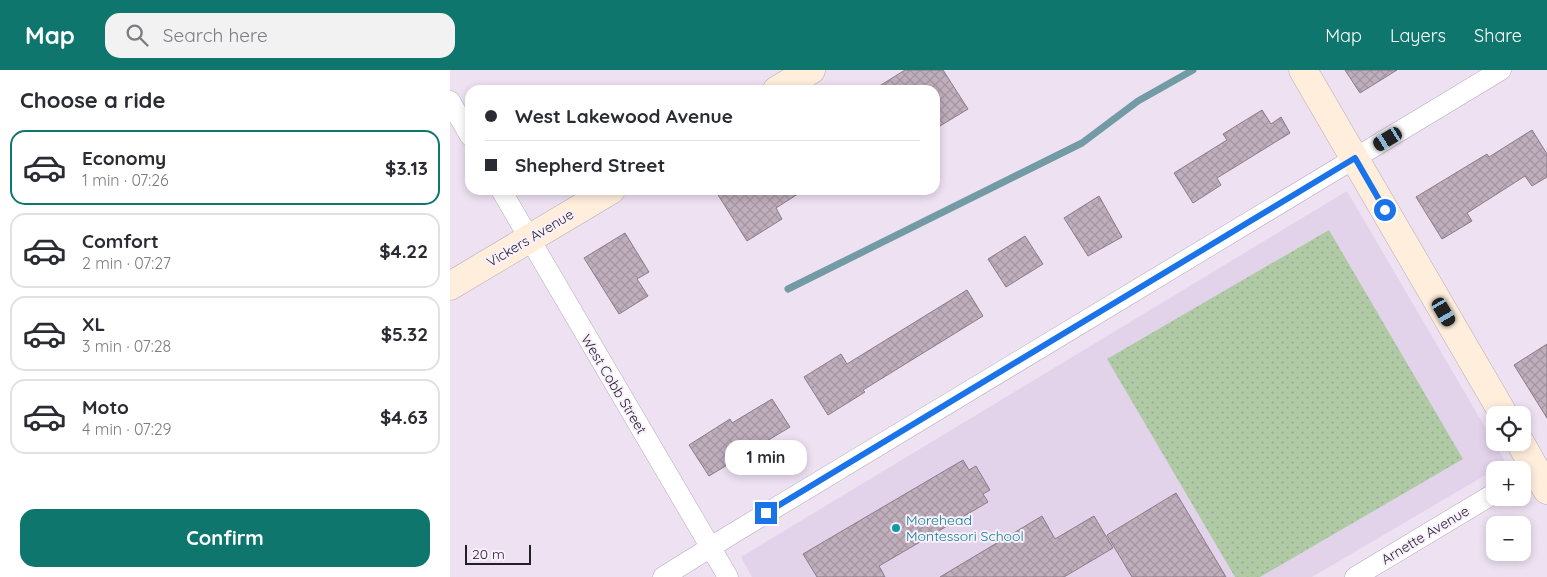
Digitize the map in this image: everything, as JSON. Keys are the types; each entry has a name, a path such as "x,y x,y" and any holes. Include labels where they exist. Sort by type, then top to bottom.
{"street":[{"path":"786,85 811,70"},
{"path":"1303,70 1499,406"},
{"path":"663,577 1502,70"},
{"path":"450,101 465,127"},
{"name":"West Cobb Street","path":"504,195 728,577"},
{"name":"Vickers Avenue","path":"450,286 603,195"},
{"path":"1525,451 1538,474"},
{"name":"Arnette Avenue","path":"1355,577 1486,498"}],"shaded area":[{"path":"1347,191 1486,429 1486,451 1499,451 1505,461 1486,461 1486,475 1312,577 752,577 741,557"}],"green space":[{"path":"1329,230 1463,459 1260,577 1235,577 1107,359"}],"building":[{"path":"905,70 943,70 968,109 940,126 940,85 881,85"},
{"path":"1345,70 1397,70 1360,93"},
{"path":"1262,110 1271,124 1281,117 1290,133 1217,178 1221,185 1193,203 1174,173 1227,140 1223,134"},
{"path":"1532,130 1547,154 1547,177 1532,186 1525,176 1467,213 1472,221 1442,239 1416,197 1487,154 1489,157"},
{"path":"718,195 796,195 776,208 782,219 747,241"},
{"path":"1099,196 1122,237 1088,256 1064,218"},
{"path":"625,233 649,272 637,279 648,296 619,314 584,258"},
{"path":"1025,236 1043,264 1006,287 988,259"},
{"path":"967,290 983,316 863,390 865,392 828,415 804,377 841,354 847,364"},
{"path":"1547,344 1547,418 1514,365"},
{"path":"772,399 790,427 709,476 689,445 730,419 732,423"},
{"name":"Morehead Montessori School","path":"963,460 969,470 976,466 990,490 983,494 988,502 879,566 885,577 817,577 803,554"},
{"path":"1176,493 1226,577 1132,577 1107,535"},
{"name":"Morehead Montessori School","path":"1042,516 1055,539 1094,516 1113,548 1064,577 940,577"}],"waterway":[{"path":"788,289 1082,143 1138,101 1193,70"}],"place":[{"name":"Morehead Montessori School","path":"896,528"}],"route":[{"path":"766,513 1355,158 1385,210"}]}
